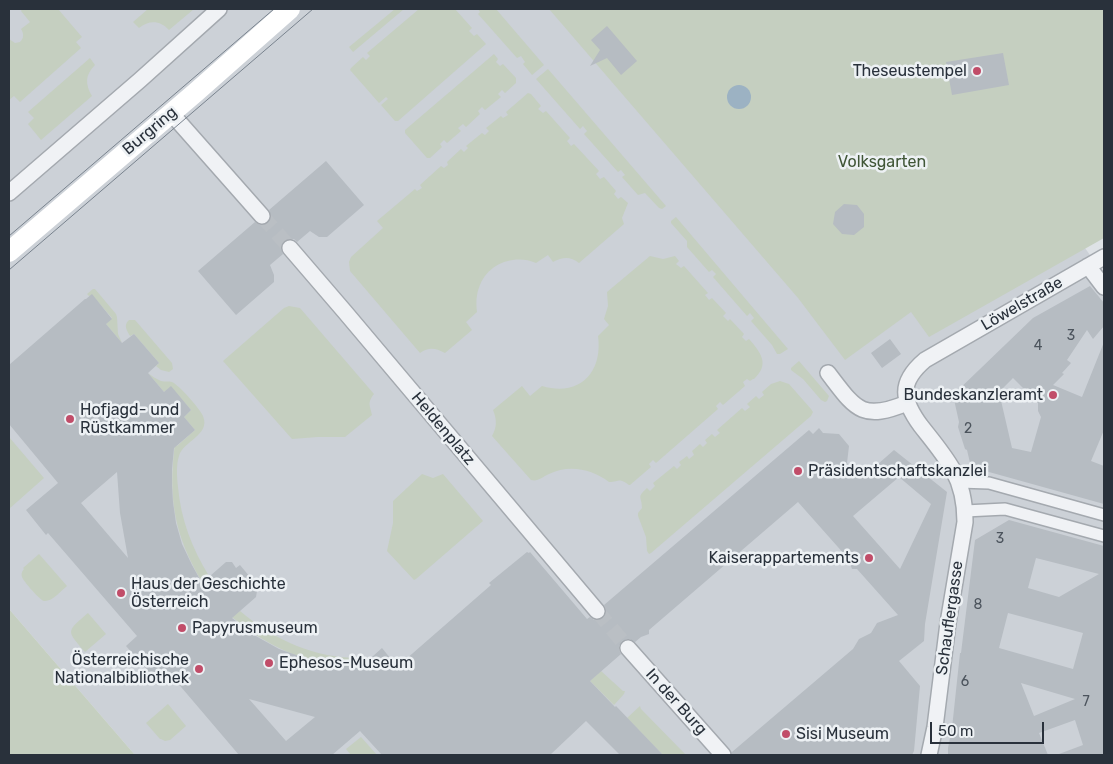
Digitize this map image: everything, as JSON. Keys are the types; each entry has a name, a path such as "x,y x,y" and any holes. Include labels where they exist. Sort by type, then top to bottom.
{"main road":[{"name":"Burgring","path":"9,252 290,9"}],"street":[{"path":"9,193 219,9"},
{"path":"171,113 262,216"},
{"name":"Heldenplatz","path":"290,248 597,611"},
{"name":"Löwelstraße","path":"907,403 906,386 913,371 925,360 1104,257"},
{"path":"1088,266 1104,287"},
{"path":"828,373 850,401 860,408 871,412 891,410 907,403"},
{"name":"Schauflergasse","path":"907,403 912,413 952,468 964,496 965,511 965,522 948,622 935,726 929,755"},
{"path":"959,482 989,483 1104,515"},
{"path":"1005,509 1012,489"},
{"path":"965,511 1005,509 1104,536"},
{"name":"In der Burg","path":"628,648 724,755"}],"shaded area":[{"path":"9,9 1104,9 1085,248 1104,275 1104,755 135,755 9,609"}],"green space":[{"path":"22,9 58,9 82,37 76,42 81,48 20,102 14,96 9,100 9,39 15,43 20,42 23,36 21,29 30,22 21,11"},
{"path":"148,9 194,9 169,30 162,24 154,22 139,28 133,22"},
{"path":"395,9 404,9 353,52 349,47"},
{"path":"419,9 455,9 472,28 469,31 474,36 477,34 486,44 398,121 395,121 381,105 388,99 386,97 379,103 350,70 363,57 366,60 370,56 367,53"},
{"path":"478,9 496,9 544,65 532,75 523,64 525,62 521,56 517,58 478,14 480,12"},
{"name":"Volksgarten","path":"549,9 1104,9 1104,238 929,337 911,312 845,360 798,298"},
{"path":"494,54 498,59 496,62 500,66 503,64 516,78 516,83 505,93 502,90 498,94 501,97 485,110 482,107 478,111 480,114 466,127 463,124 458,128 461,131 447,143 444,140 440,144 442,147 430,158 427,158 405,133 405,130"},
{"path":"90,58 95,65 89,72 87,80 92,96 41,140 28,124 34,118 28,112"},
{"path":"548,69 666,206 662,209 659,208 645,193 638,195 622,177 625,175 621,170 618,172 584,134 587,131 583,126 580,129 536,79"},
{"path":"528,93 541,106 538,109 543,113 546,111 570,138 567,141 571,146 574,144 599,171 596,174 600,179 604,177 616,191 614,194 618,199 621,197 628,203 622,218 624,224 579,263 573,259 566,258 553,262 548,255 536,263 528,260 511,260 496,266 484,277 478,292 477,312 466,322 472,330 445,353 432,349 420,353 350,271 349,262 351,257 383,228 377,221 415,189 417,191 422,188 420,185 441,166 444,168 448,165 447,162 461,149 464,152 468,148 466,146 482,133 485,135 489,131 486,128 501,116 503,118 508,115 506,112"},
{"path":"676,217 788,349 777,354 772,345 751,321 754,318 750,313 747,316 713,277 716,274 712,270 709,272 687,247 687,241 671,223"},
{"path":"650,256 663,259 675,256 679,261 676,264 681,268 684,266 708,293 705,295 709,300 712,298 726,313 723,316 728,321 730,319 744,334 742,337 746,341 749,339 753,344 760,354 763,363 759,374 750,381 747,379 743,382 745,386 723,405 720,402 716,406 718,409 656,463 653,460 649,464 651,467 630,485 621,481 609,482 595,474 580,469 564,469 538,480 531,480 492,436 496,423 493,410 522,386 530,396 542,386 555,389 567,388 577,385 586,379 597,361 599,349 598,336 609,325 604,319 608,306 607,292"},
{"path":"93,289 116,314 118,334 122,343 106,324 112,318 92,295 90,297 87,294"},
{"path":"289,306 300,308 374,394 370,402 372,415 345,437 292,439 223,361 284,308"},
{"path":"129,320 135,320 172,363 173,369 169,372 161,370 156,366 159,363 134,334 130,336 126,326"},
{"path":"799,361 829,396 827,401 821,400 803,379 791,370"},
{"path":"148,373 161,381 175,384 198,408 203,416 203,428 182,451 178,460 177,471 179,499 185,522 197,555 209,576 202,582 179,532 173,499 172,482 175,443 177,446 195,430 184,417 191,410 171,387 164,392"},
{"path":"780,381 789,384 811,409 813,412 811,416 649,554 646,537 638,516 642,508 640,497 642,494 647,488 650,491 655,486 653,483 674,466 677,469 681,465 679,462 687,456 689,459 694,455 692,451 700,444 703,447 707,443 705,440 712,434 715,437 720,433 717,430 742,408 745,411 750,407 747,404 756,396 759,399 764,395 762,392 771,384"},
{"path":"9,437 44,478 9,509"},
{"path":"422,474 433,478 443,474 483,521 414,580 387,551 393,523 393,501"},
{"path":"39,554 67,586 47,601 42,600 36,595 22,578 23,568"},
{"path":"9,609 135,755 9,755"},
{"path":"240,611 267,631 296,646 327,655 361,658 364,656 368,661 366,666 323,663 295,655 269,643 232,617"},
{"path":"88,613 106,634 85,652 74,639 71,631"},
{"path":"601,671 625,691 614,705 590,681"},
{"path":"168,704 186,726 170,740 165,741 160,739 146,723"},
{"path":"640,706 686,755 663,755 627,718"},
{"path":"361,737 377,755 351,755 346,749"}],"water":[{"path":"739,85 744,86 750,92 750,102 744,108 739,109 734,108 728,102 727,97 728,92 734,86"}],"building":[{"path":"607,26 637,61 621,75 607,58 590,66 600,50 591,40"},
{"name":"Theseustempel","path":"1003,53 1009,85 952,95 946,62"},
{"path":"326,161 364,205 327,237 319,237 310,231 297,242 294,239 284,241 281,245 283,254 270,265 274,275 274,282 236,315 198,271 255,222 260,225 268,223 271,218 269,210"},
{"path":"844,204 857,205 864,214 864,227 854,235 842,234 833,224 835,212"},
{"name":"Bundeskanzleramt","path":"1090,286 1104,303 1104,326 1093,339 1087,330 1067,360 1071,363 1062,373 1064,374 1053,385 1082,397 1104,342 1104,430 1091,461 1104,466 1104,504 971,467 958,427 959,422 953,395 1033,318","holes":["1013,378 1038,403 1038,411 1041,417 1031,452 1012,448 999,392"]},
{"path":"92,294 112,319 106,324 122,343 134,334 159,363 148,373 164,392 171,386 191,410 184,417 195,430 174,448 172,469 173,502 182,544 202,583 226,562 232,562 236,568 240,565 255,583 252,586 257,591 256,597 232,618 254,635 279,649 316,662 339,666 362,666 382,648 395,664 403,658 405,660 491,585 489,583 527,552 530,552 587,619 590,617 594,620 599,620 606,614 604,605 809,430 813,434 819,428 823,433 839,434 849,446 847,463 861,479 894,450 947,492 925,624 924,641 899,661 920,686 914,751 912,755 732,755 732,752 853,649 859,639 871,633 877,623 898,615 857,569 852,569 849,561 843,559 845,555 798,502 649,630 649,634 635,642 630,639 622,641 619,646 621,654 590,681 663,755 620,755 586,721 550,755 382,755 360,731 332,755 239,755 170,674 159,683 126,646 137,636 48,533 46,535 26,510 58,483 9,424 9,365","holes":["117,472 120,513 128,558 81,503","899,477 931,504 900,569 853,516","249,699 315,717 286,741"]},
{"path":"890,339 901,354 882,368 871,353"},
{"path":"1009,520 1104,546 1104,755 1059,755 1083,745 1075,720 1039,733 1048,755 948,755 975,540","holes":["1036,558 1099,574 1059,597 1028,588","1008,613 1083,633 1073,669 999,648","1021,683 1075,699 1034,716"]}],"tunnel":[{"path":"262,216 290,248"},
{"path":"597,611 628,648"}],"tram line":[{"path":"9,236 274,9"},
{"path":"9,270 313,9"}],"place":[{"name":"Theseustempel","path":"977,71"},
{"name":"Bundeskanzleramt","path":"1053,395"},
{"name":"Hofjagd- und Rüstkammer","path":"70,419"},
{"name":"Präsidentschaftskanzlei","path":"798,471"},
{"name":"Kaiserappartements","path":"869,558"},
{"name":"Haus der Geschichte Österreich","path":"121,593"},
{"name":"Papyrusmuseum","path":"182,628"},
{"name":"Ephesos-Museum","path":"269,663"},
{"name":"Österreichische Nationalbibliothek","path":"199,669"},
{"name":"Sisi Museum","path":"786,734"}]}
